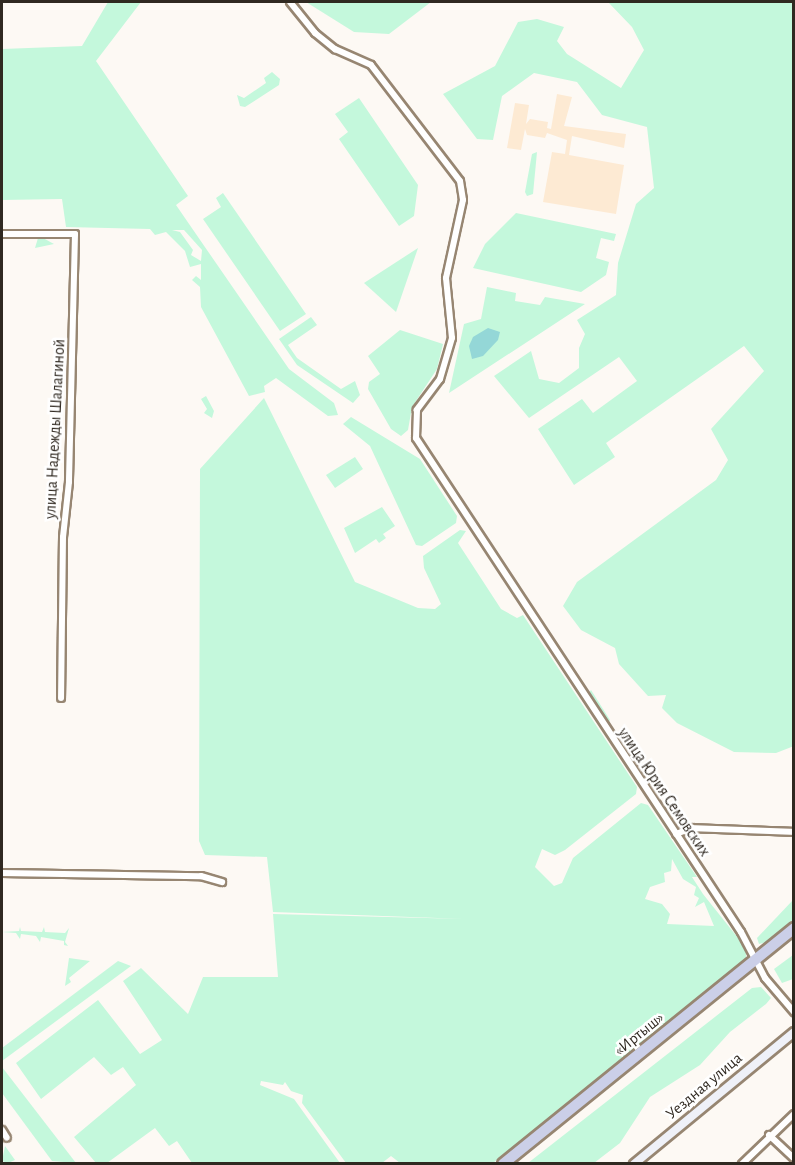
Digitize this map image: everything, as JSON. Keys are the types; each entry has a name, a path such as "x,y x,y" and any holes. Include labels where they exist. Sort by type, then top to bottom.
{"highway":[{"name":"«Иртыш»","path":"514,1164 794,928"},
{"name":"«Иртыш»","path":"503,1164 757,961 794,937"}],"street":[{"name":"улица Юрия Семовских","path":"290,2 328,44 370,65 460,181 463,200 446,278 452,338 440,379 417,410 416,438 676,834 757,961 765,978 794,1012"},
{"name":"улица Надежды Шалагиной","path":"2,234 75,234 69,482 63,537 61,698"},
{"path":"676,834 692,828 794,832"},
{"path":"2,873 201,876 222,882"},
{"name":"Уездная улица","path":"634,1164 794,1032"},
{"path":"742,1164 794,1114"},
{"path":"2,1130 8,1138"},
{"path":"770,1135 794,1158"}],"shaded area":[{"path":"557,94 572,97 564,126 626,134 624,148 572,136 569,155 624,165 616,214 543,202 552,152 565,154 567,140 547,133 545,138 527,135 525,129 521,150 507,148 515,103 529,105 526,124 530,119 548,122 547,128 551,129"}],"green space":[{"path":"108,2 141,2 96,61 188,196 176,205 289,369 334,403 338,415 328,416 276,378 264,386 265,392 249,396 201,307 200,287 192,280 196,276 201,280 201,264 190,267 185,251 166,232 155,235 150,229 66,227 62,199 2,200 2,49 82,46","holes":["172,230 184,230 202,250 201,261 191,255 193,250 180,232"]},
{"path":"306,2 431,2 389,34 354,32"},
{"path":"608,2 793,2 794,746 776,753 734,752 677,723 662,708 666,695 648,696 619,664 615,648 581,630 563,606 577,582 716,480 728,460 711,429 764,371 744,346 606,443 615,457 574,485 538,429 582,399 593,413 637,381 619,357 529,418 494,376 531,351 539,379 559,383 579,368 579,348 585,334 577,320 616,295 618,263 636,204 654,188 647,127 602,115 577,82 534,73 502,96 493,140 477,139 443,94 495,66 518,22 537,19 564,27 557,41 567,54 621,88 644,50 632,27"},
{"path":"272,72 280,79 279,85 245,107 240,106 237,95 244,98 266,83 264,78"},
{"path":"359,98 418,185 414,216 399,226 339,139 348,132 335,114"},
{"path":"537,152 533,194 527,196 525,192 532,154"},
{"path":"223,193 306,314 280,331 203,219 221,207 216,198"},
{"path":"516,213 616,234 614,241 601,238 596,258 609,262 606,275 581,292 473,268 485,244"},
{"path":"38,238 43,238 54,244 35,248"},
{"path":"418,248 396,312 364,283"},
{"path":"487,287 516,293 515,301 540,305 545,297 585,304 449,393 464,324 481,319"},
{"path":"311,317 317,325 288,345 297,358 341,389 355,381 360,395 353,403 297,365 279,339"},
{"path":"400,330 443,344 437,369 412,407 408,430 401,436 391,429 368,389 369,382 380,374 368,356"},
{"path":"206,396 214,411 212,418 204,413 207,409 201,399"},
{"path":"264,398 355,582 418,608 435,609 441,604 424,568 423,556 460,530 466,531 458,543 501,609 517,618 523,615 637,787 636,794 565,850 555,855 542,849 535,867 554,886 562,883 573,858 641,803 648,805 697,877 692,877 703,894 746,948 746,959 493,1163 400,1163 391,1156 382,1163 346,1163 302,1103 303,1095 291,1091 285,1082 283,1085 261,1081 260,1085 294,1099 340,1163 192,1163 177,1141 169,1146 155,1128 107,1163 96,1163 74,1137 136,1085 123,1067 111,1075 94,1057 41,1099 16,1063 98,1000 140,1054 162,1040 123,981 141,968 188,1014 203,977 278,977 273,914 465,919 273,912 267,857 205,855 199,841 200,469","holes":["672,859 683,879 696,887 694,895 699,898 695,907 704,902 714,926 667,924 670,914 662,904 645,899 650,887 665,882 664,873 671,871"]},
{"path":"351,417 420,459 457,516 456,523 422,546 416,545 370,446 343,424"},
{"path":"355,457 363,469 335,488 326,475"},
{"path":"382,507 395,526 383,534 386,538 379,543 376,539 355,553 344,528"},
{"path":"591,690 610,720 609,722 588,694"},
{"path":"793,900 793,920 767,942 759,944 757,938"},
{"path":"20,927 21,931 42,932 44,927 45,932 65,933 69,928 65,942 68,946 64,945 64,941 41,937 40,942 36,936 21,934 20,939 16,933 2,932 19,931"},
{"path":"793,955 793,979 782,983 774,969"},
{"path":"69,958 90,961 69,978 71,982 65,986"},
{"path":"118,961 131,966 2,1061 2,1048"},
{"path":"761,987 771,998 766,1004 730,1032 700,1065 650,1097 620,1143 594,1163 528,1163 752,988"},
{"path":"2,1067 76,1163 52,1161 2,1093"},
{"path":"5,1146 15,1160 8,1163 2,1161"}],"water":[{"path":"488,328 500,332 498,340 483,356 472,359 469,346 473,337"}]}
